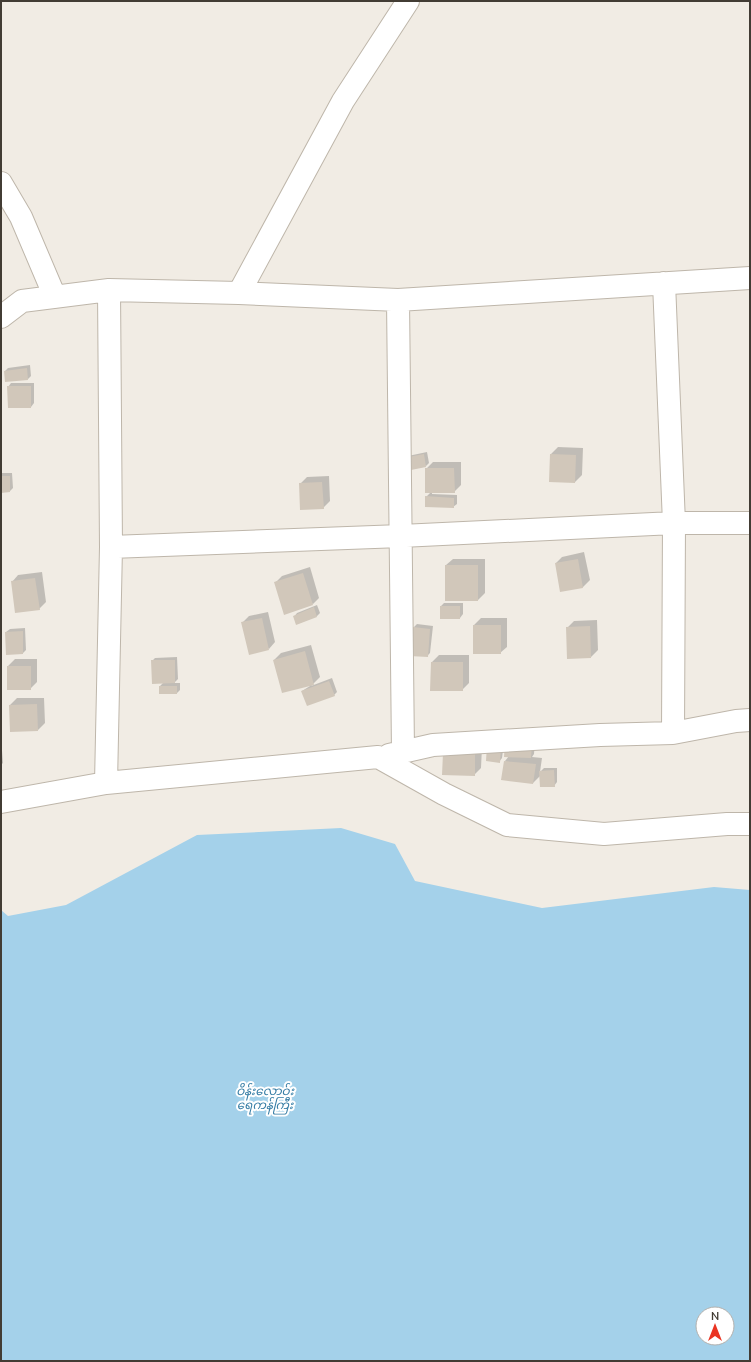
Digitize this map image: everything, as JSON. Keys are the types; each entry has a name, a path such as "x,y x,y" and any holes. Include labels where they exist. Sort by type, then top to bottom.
{"street":[{"path":"239,293 343,101 408,1"},
{"path":"1,183 21,217 55,297"},
{"path":"1,316 22,301 109,290 239,293 398,300 750,278"},
{"path":"664,283 674,524 673,733"},
{"path":"106,783 111,547 109,290"},
{"path":"398,300 403,751"},
{"path":"111,547 674,524 750,523"},
{"path":"1,802 106,783 378,757 433,745 673,733 736,721 750,720"},
{"path":"378,757 444,794 507,825 604,834 727,824 750,824"}],"water":[{"name":"ဝိန်းလောဝ်း ရေကန်ကြီး","path":"341,828 395,844 415,881 542,908 714,887 750,890 750,1361 1,1361 1,910 8,916 66,905 197,835"}],"building":[{"path":"27,368 28,380 5,382 4,371"},
{"path":"7,386 31,386 31,408 8,408"},
{"path":"424,454 426,467 406,471 403,458"},
{"path":"550,454 576,455 575,483 549,482"},
{"path":"425,468 454,468 455,493 425,493"},
{"path":"1,476 10,476 10,492 1,493"},
{"path":"322,482 324,509 300,510 299,483"},
{"path":"425,496 454,498 454,508 425,507"},
{"path":"578,559 583,588 560,592 555,563"},
{"path":"445,565 478,565 478,601 445,601"},
{"path":"303,573 313,605 284,615 274,582"},
{"path":"35,578 40,610 15,613 11,581"},
{"path":"440,606 460,606 460,619 440,619"},
{"path":"314,607 317,617 296,625 293,616"},
{"path":"262,618 269,650 249,655 241,622"},
{"path":"473,625 501,625 501,654 473,654"},
{"path":"590,626 591,658 567,659 566,627"},
{"path":"413,627 430,629 428,657 409,656"},
{"path":"23,631 23,654 6,655 5,632"},
{"path":"305,651 314,685 282,693 273,660"},
{"path":"151,660 175,660 175,683 152,684"},
{"path":"431,662 463,662 463,691 430,691"},
{"path":"7,666 31,666 31,690 7,690"},
{"path":"329,681 335,696 307,706 301,691"},
{"path":"159,686 177,686 177,694 159,694"},
{"path":"37,704 38,731 10,732 9,705"},
{"path":"505,742 532,744 531,758 504,757"},
{"path":"487,745 501,746 500,763 486,761"},
{"path":"443,753 475,753 475,776 442,775"},
{"path":"504,761 536,764 533,784 501,780"},
{"path":"554,770 555,787 540,787 539,771"}]}
